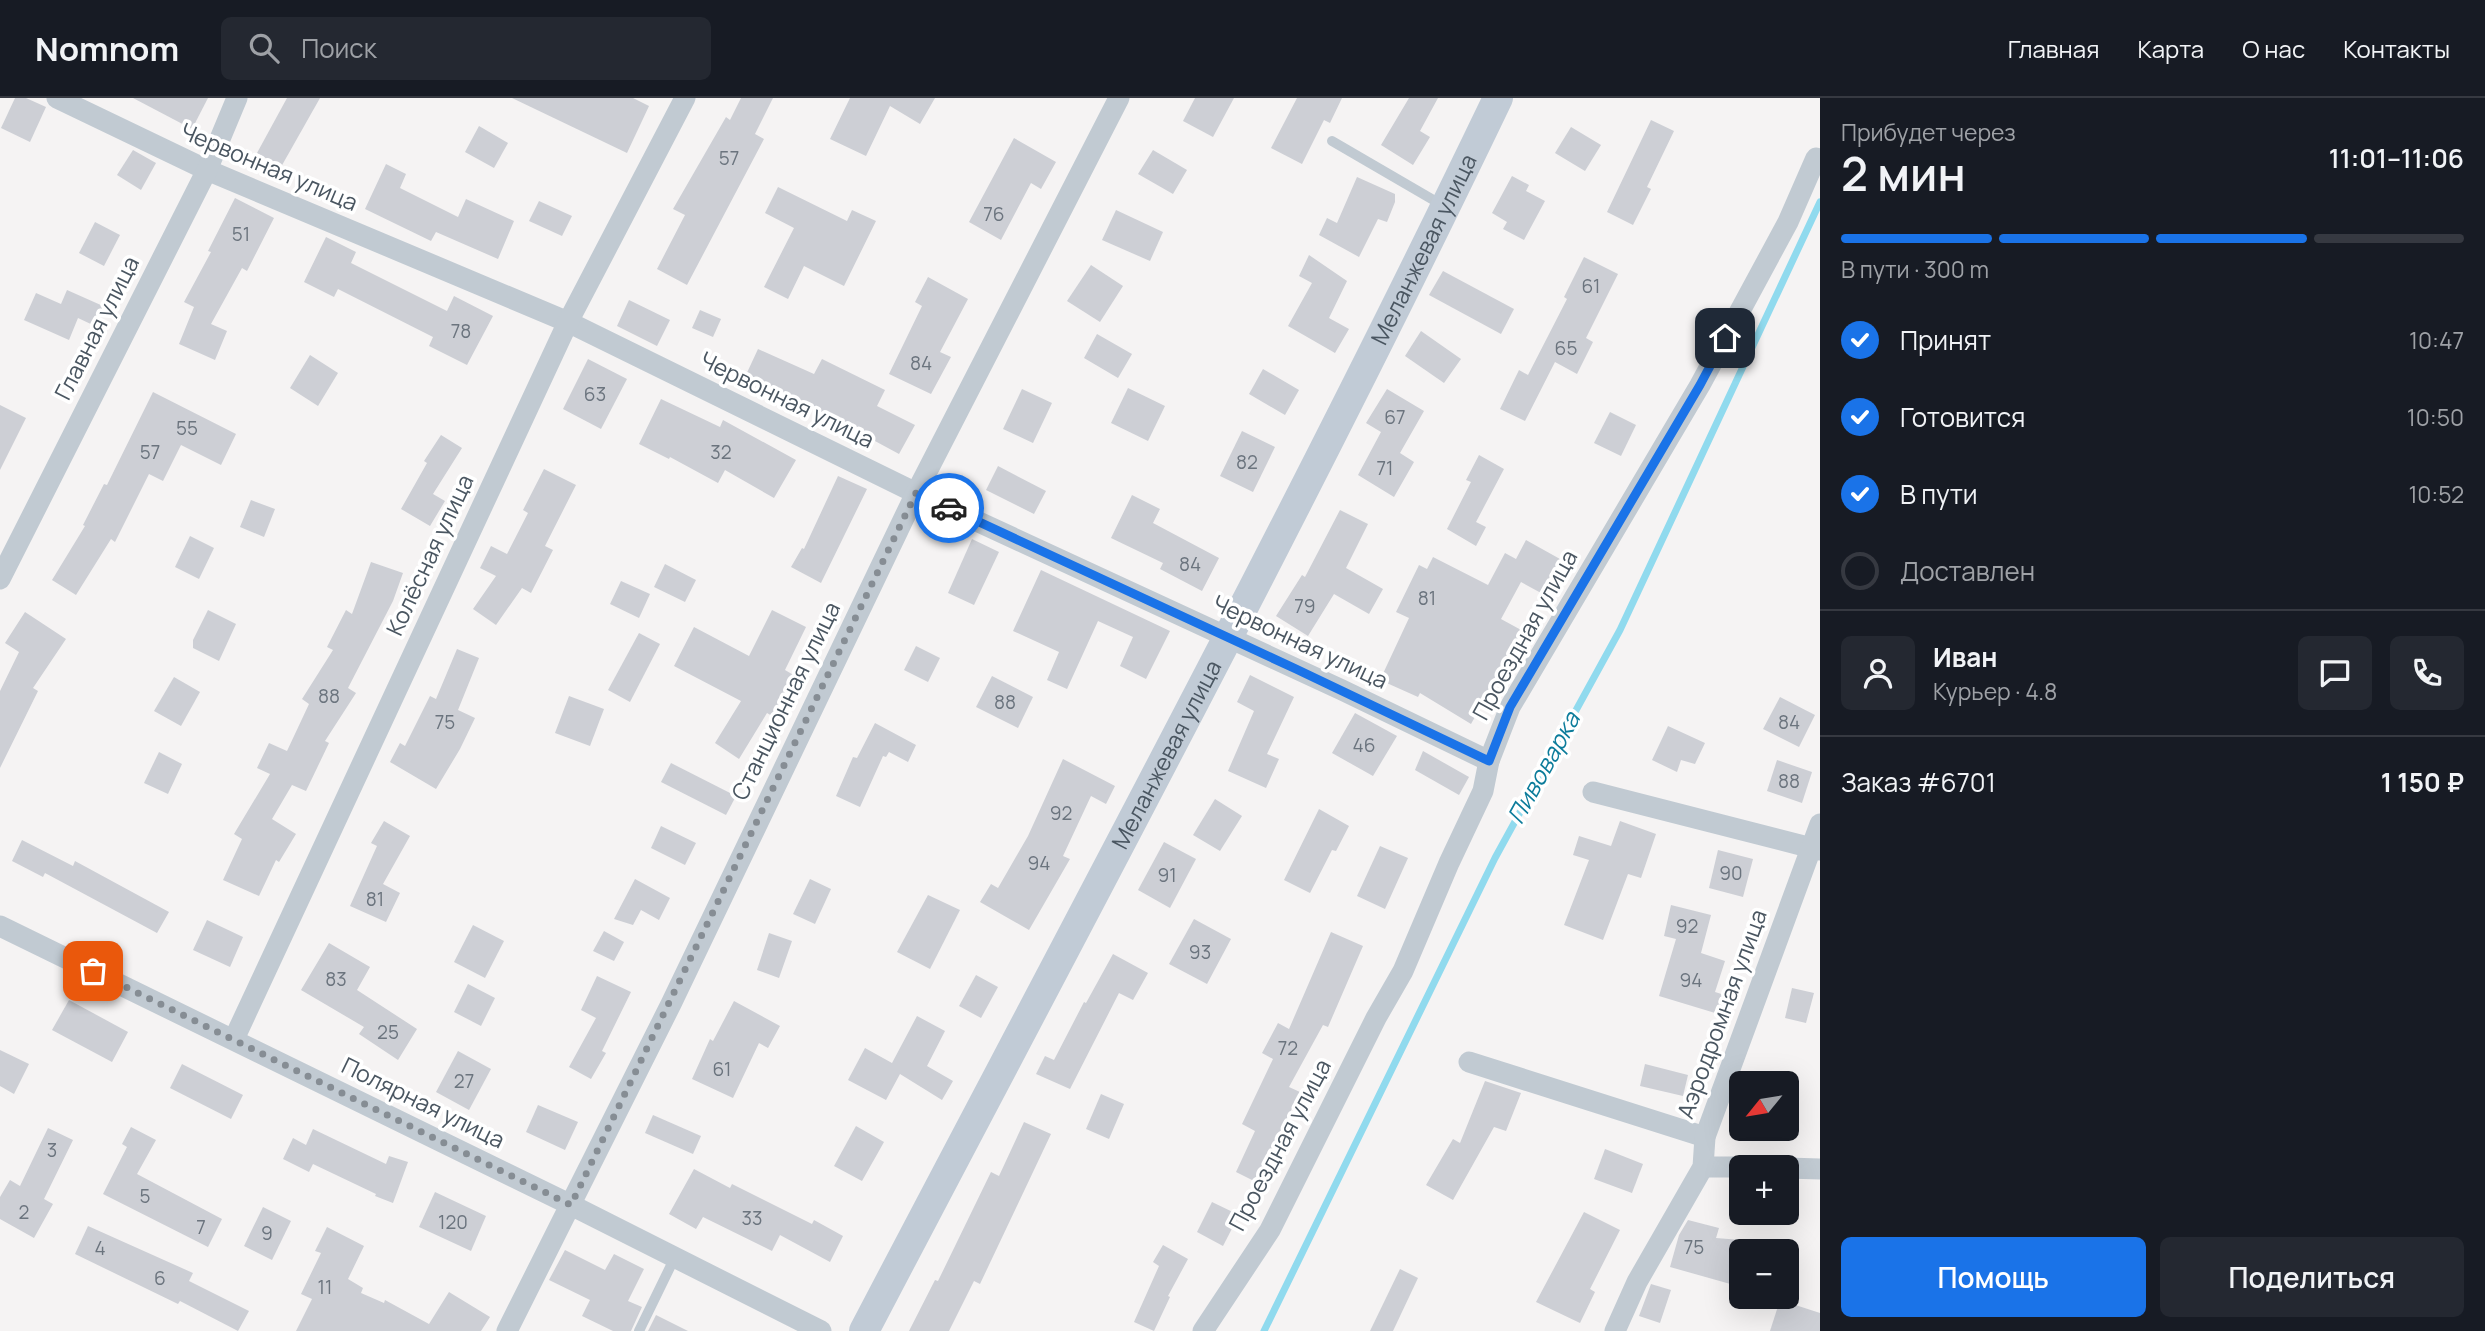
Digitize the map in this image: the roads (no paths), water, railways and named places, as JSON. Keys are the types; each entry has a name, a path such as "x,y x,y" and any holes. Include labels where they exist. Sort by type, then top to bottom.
{"street":[{"name":"Червонная улица","path":"57,98 206,170 568,322 916,493 1227,636 1489,761"},
{"name":"Главная улица","path":"0,579 206,170 237,98"},
{"name":"Колёсная улица","path":"234,1039 568,322 685,98"},
{"name":"Станционная улица","path":"507,1331 571,1205 916,493 1118,98"},
{"name":"Меланжевая улица","path":"864,1331 1227,636 1446,207 1498,98"},
{"name":"Проездная улица","path":"1203,1331 1269,1230 1376,1018 1403,971 1448,863 1483,791 1489,761 1510,707 1700,385 1787,222 1816,158"},
{"path":"1593,792 1816,849"},
{"name":"Аэродромная улица","path":"1615,1331 1637,1282 1703,1167 1705,1137 1816,849 1820,824"},
{"name":"Полярная улица","path":"0,926 571,1205 821,1331"},
{"path":"1469,1062 1705,1137"},
{"path":"1703,1167 1729,1167"},
{"path":"1799,1168 1820,1169"}],"lane":[{"path":"1332,141 1446,207"},
{"path":"639,1331 675,1257"}],"waterway":[{"name":"Пивоварка","path":"1264,1331 1495,858 1620,630 1820,202"}]}
